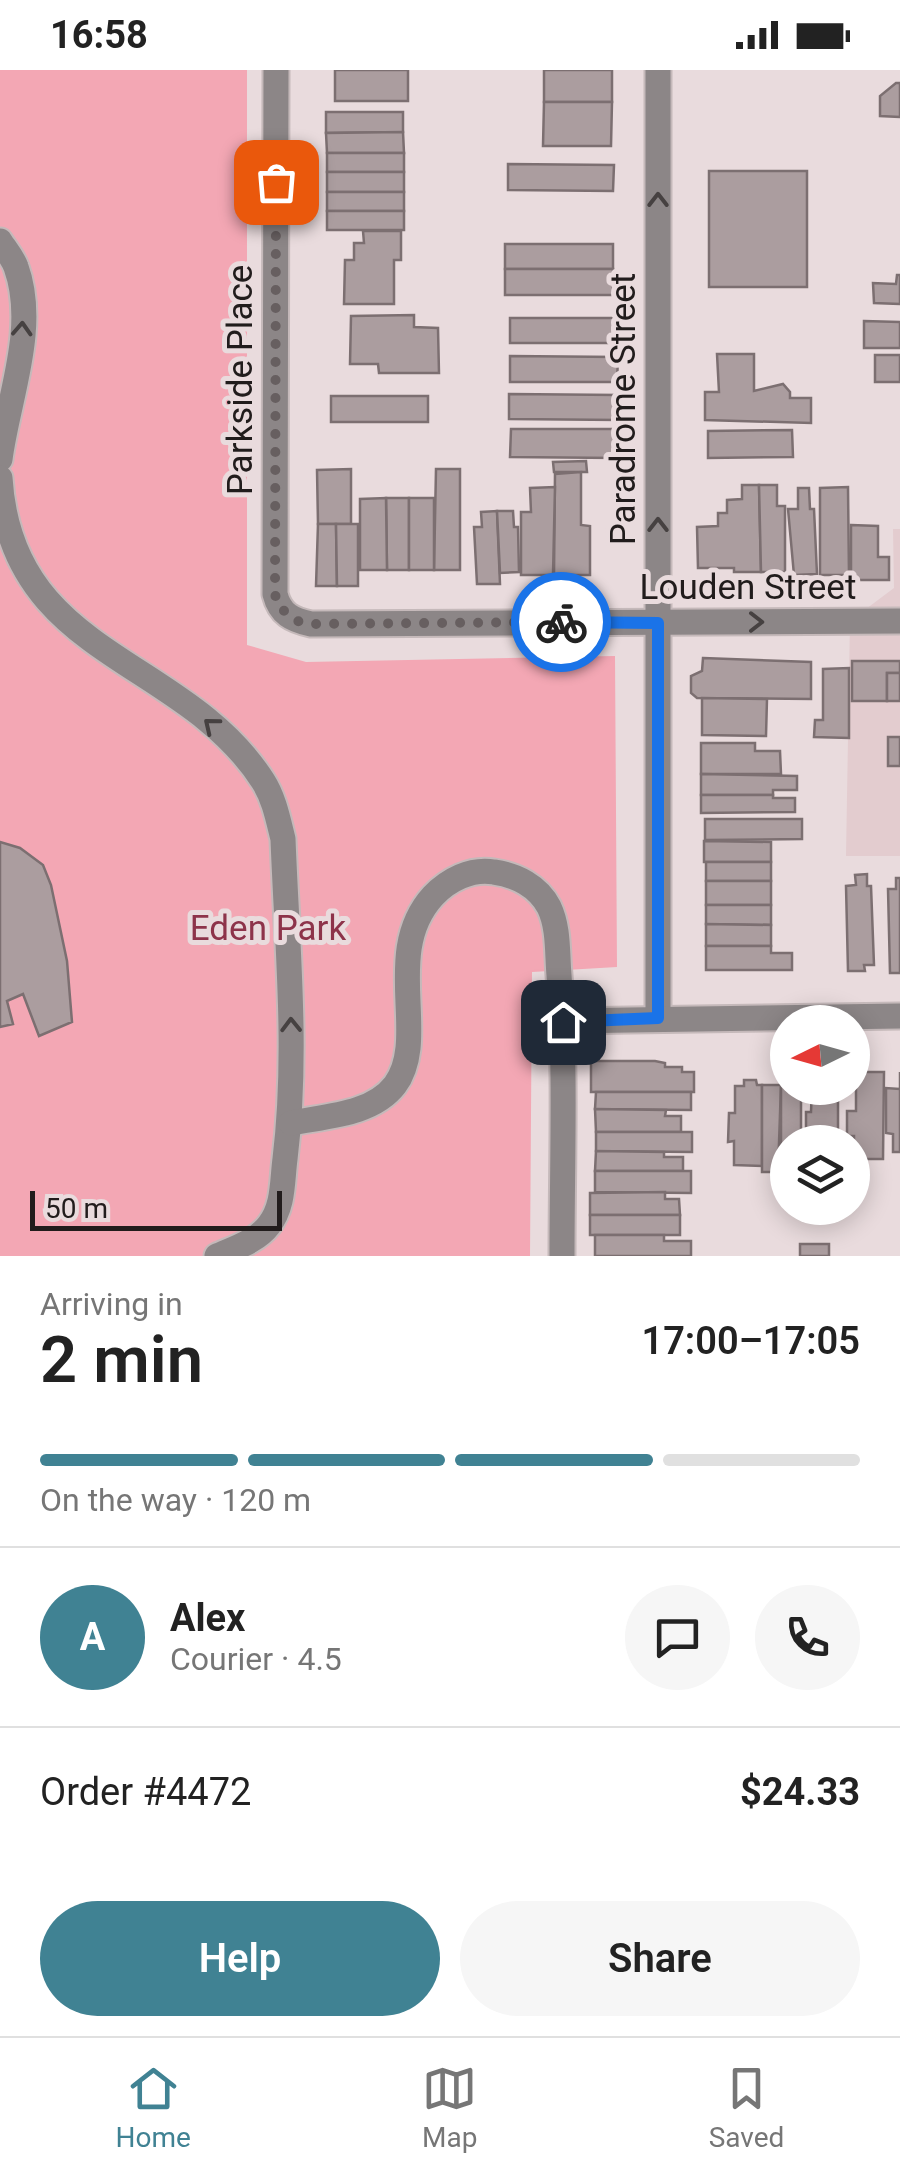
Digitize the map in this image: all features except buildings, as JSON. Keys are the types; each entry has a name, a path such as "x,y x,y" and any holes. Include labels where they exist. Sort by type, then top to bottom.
{"street":[{"name":"Parkside Place","path":"276,70 275,594 278,606 297,621"},
{"name":"Paradrome Street","path":"658,70 658,1018"},
{"path":"0,241 16,265 22,294 23,334 0,459"},
{"path":"0,478 2,506 16,553 31,582 75,630 215,725 265,784 282,839 291,1024 290,1122 281,1199 276,1214 262,1232 218,1256"},
{"name":"Louden Street","path":"297,621 900,621"},
{"path":"290,1122 347,1112 386,1096 404,1068 410,936 419,914 452,880 473,872 508,874 528,884 543,898 556,928 563,1022 562,1256"},
{"path":"563,1022 900,1016"}],"shaded area":[{"path":"893,529 900,529 900,856 846,856 850,621 894,588"}],"green space":[{"name":"Eden Park","path":"0,70 247,70 247,645 306,662 615,656 617,967 532,972 530,1256 0,1256"}],"way so far":[{"path":"276,182 278,606 297,621 311,624 561,622"}],"route":[{"path":"561,622 658,623 658,1018 563,1022"}]}
